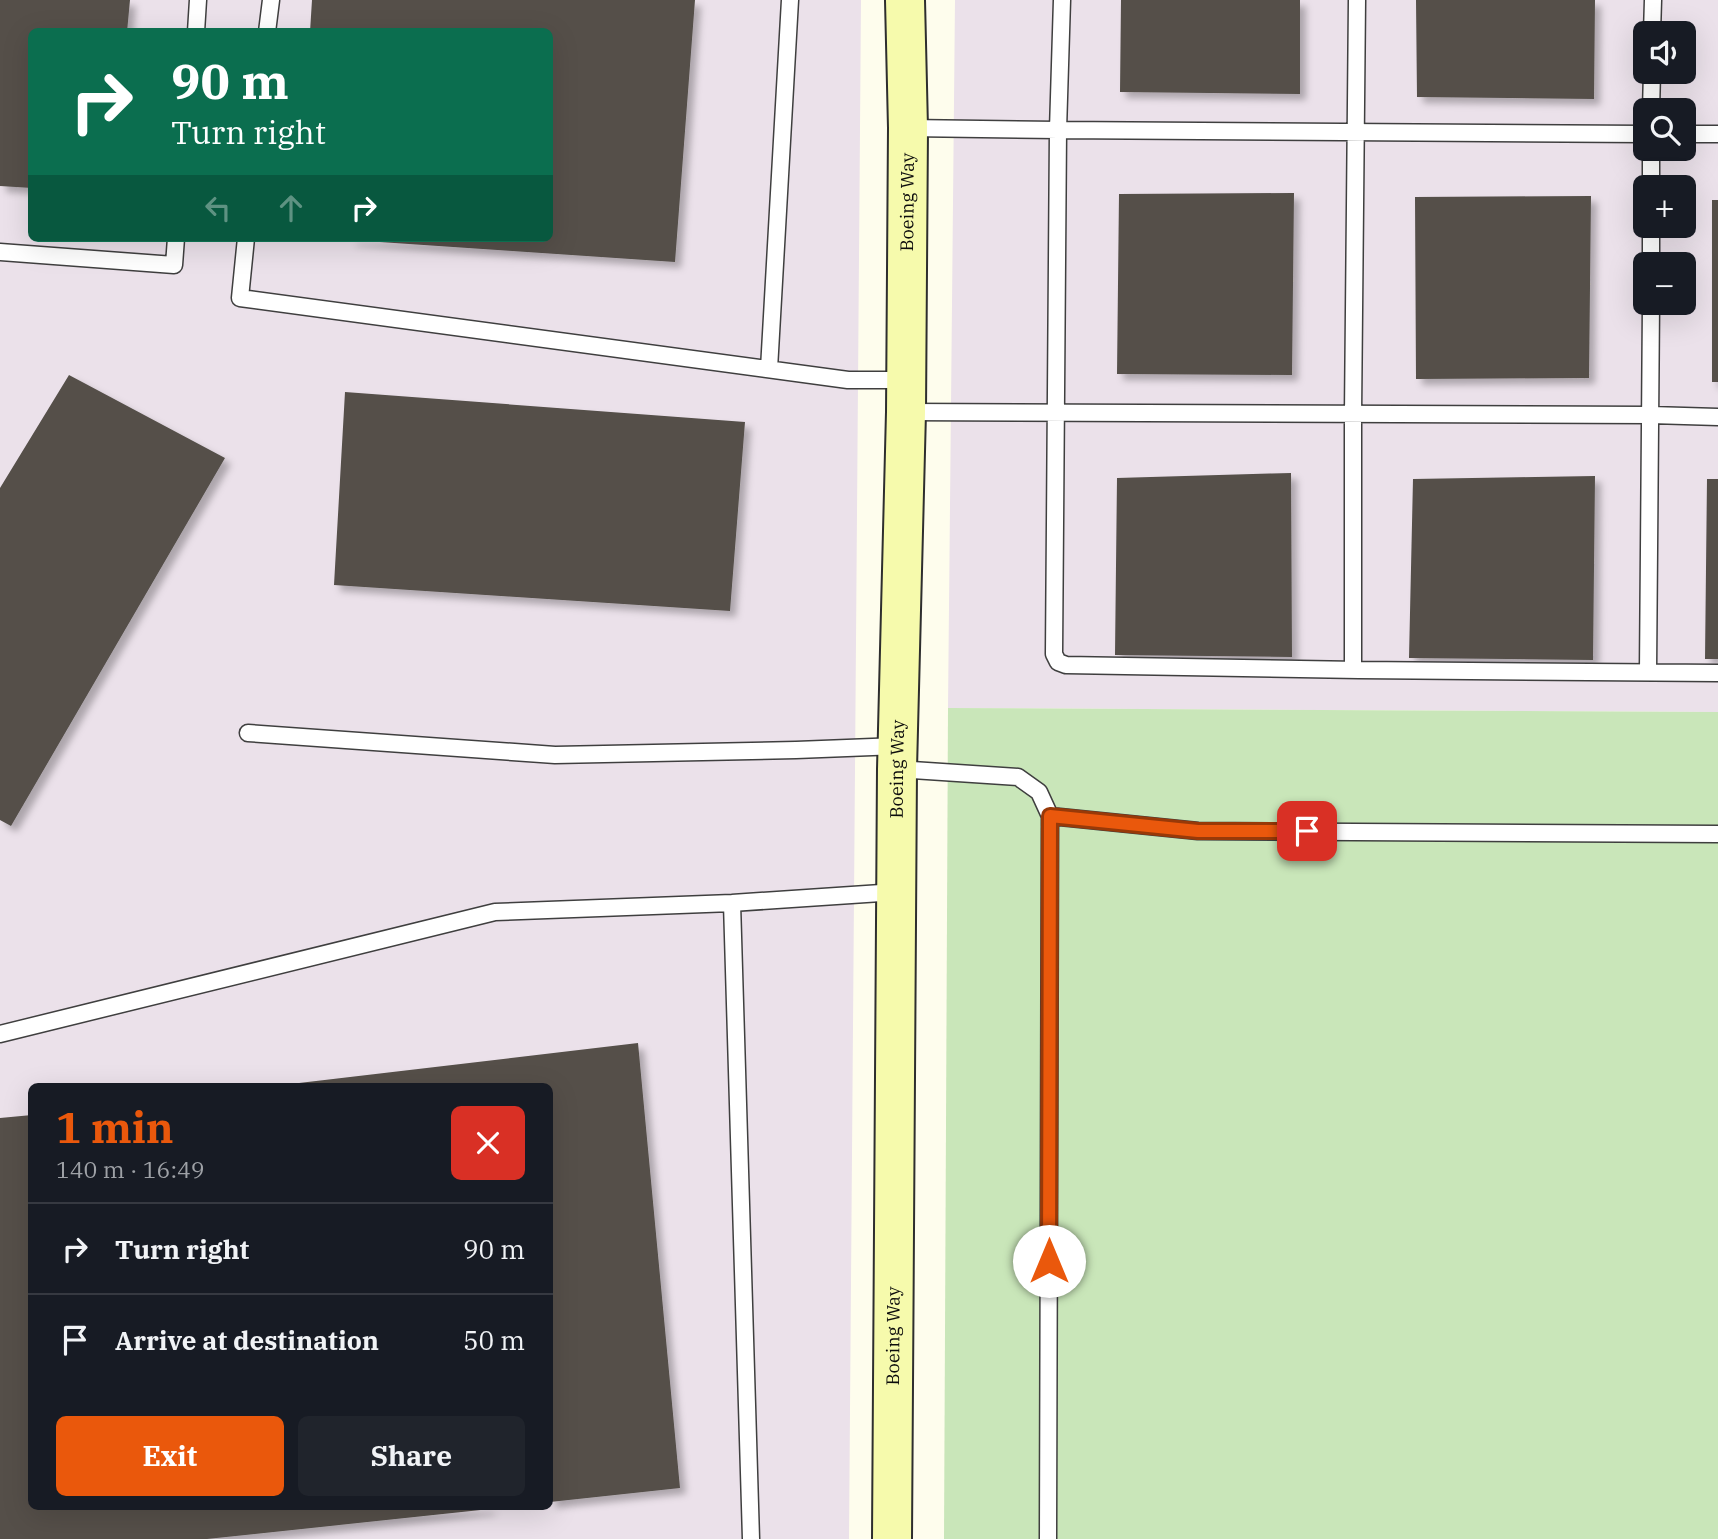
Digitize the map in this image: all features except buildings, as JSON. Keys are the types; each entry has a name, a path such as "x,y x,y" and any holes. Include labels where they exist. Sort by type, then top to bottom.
{"street":[{"name":"Boeing Way","path":"892,1539 898,758 906,396 908,128 905,0"}],"lane":[{"path":"195,28 198,0"},
{"path":"268,28 271,0"},
{"path":"769,369 790,0"},
{"path":"1062,0 1058,130 1054,654 1058,662 1066,665 1353,670 1718,673"},
{"path":"1353,670 1357,0"},
{"path":"1652,21 1653,0"},
{"path":"908,128 1633,134"},
{"path":"1696,134 1718,134"},
{"path":"0,252 174,265 176,242"},
{"path":"246,242 240,298 848,380 906,396 1057,413 1718,417"},
{"path":"1648,672 1651,315"},
{"path":"248,733 555,755 796,750 898,758 1018,777 1040,792 1050,816 1048,1539"},
{"path":"1050,816 1198,831 1718,834"},
{"path":"0,1034 495,912 732,903 897,892"},
{"path":"732,903 751,1539"}],"shaded area":[{"path":"0,0 861,0 849,1539 0,1539"},
{"path":"955,0 1718,0 1718,712 948,708"}],"green space":[{"path":"948,708 1718,712 1718,1539 944,1539"}],"route":[{"path":"1049,1261 1050,816 1198,831 1307,831"}]}
